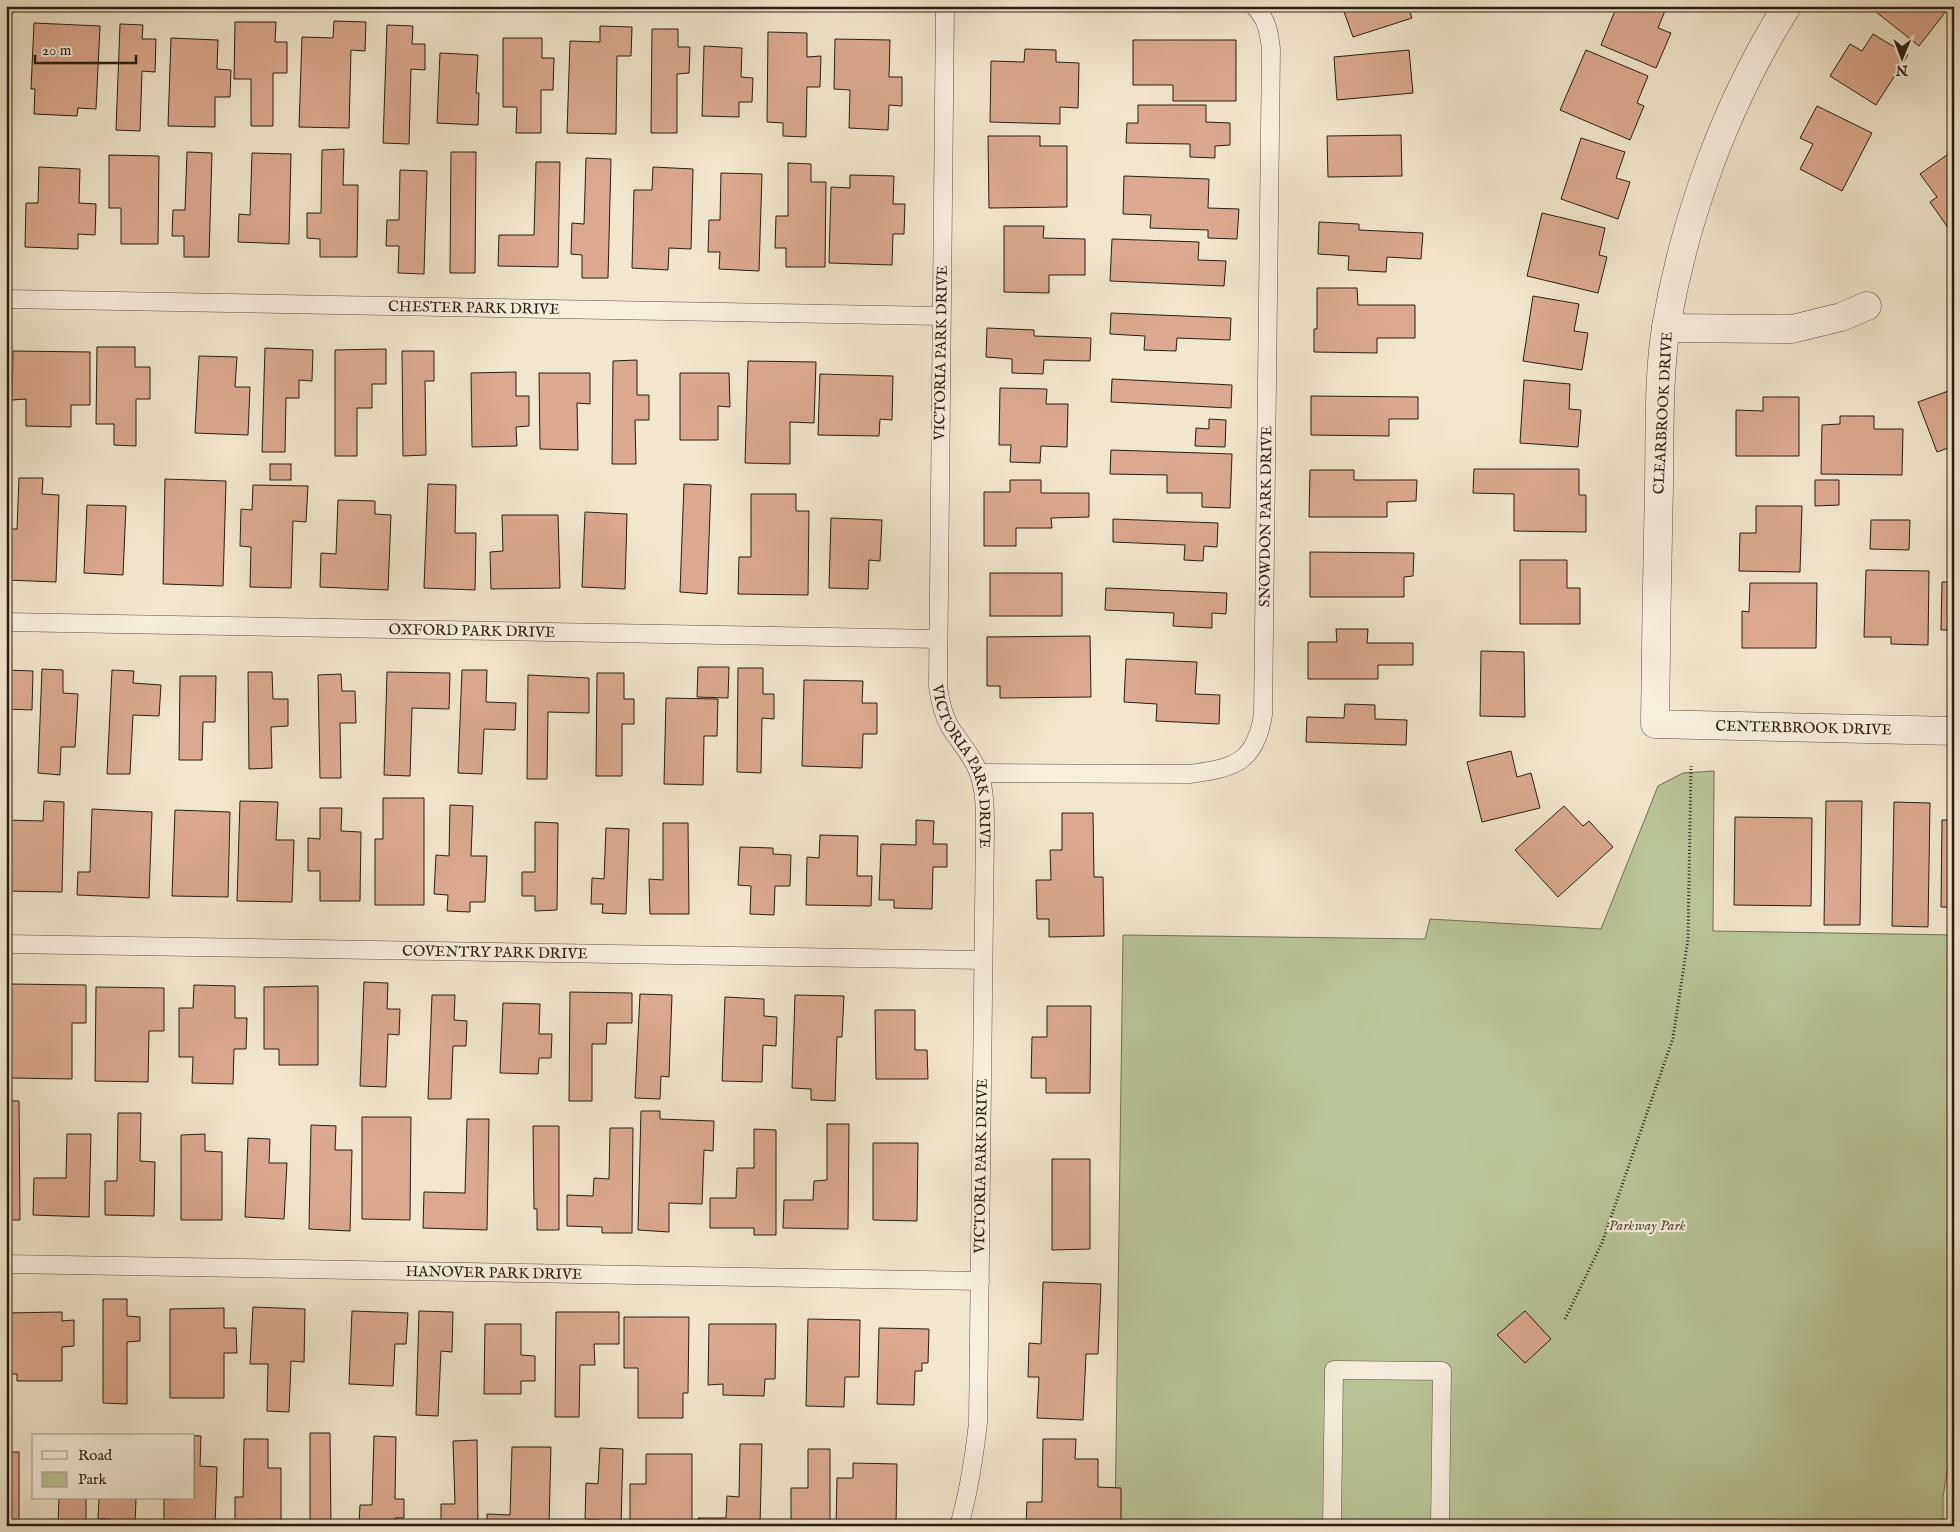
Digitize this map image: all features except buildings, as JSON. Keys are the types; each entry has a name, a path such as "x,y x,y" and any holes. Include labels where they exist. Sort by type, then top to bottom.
{"street":[{"name":"CLEARBROOK DRIVE","path":"1655,724 1660,410 1666,328 1680,260 1710,167 1741,90 1770,32 1786,6"},
{"path":"1666,328 1792,329 1841,317 1867,306"},
{"name":"CENTERBROOK DRIVE","path":"1655,724 1954,731"}],"lane":[{"name":"VICTORIA PARK DRIVE","path":"945,6 938,686 941,707 950,727 971,756 979,774 985,802 978,1423 974,1462 959,1526"},
{"name":"SNOWDON PARK DRIVE","path":"979,774 1190,774 1222,770 1236,764 1248,754 1256,742 1261,729 1263,715 1271,49 1269,30 1263,15 1254,6"},
{"name":"CHESTER PARK DRIVE","path":"6,299 941,316"},
{"name":"OXFORD PARK DRIVE","path":"6,622 938,639"},
{"name":"COVENTRY PARK DRIVE","path":"6,944 984,960"},
{"name":"HANOVER PARK DRIVE","path":"6,1264 980,1281"},
{"path":"1332,1526 1334,1370 1442,1371 1440,1526"}],"path":[{"path":"1565,1319 1602,1243 1673,1038 1688,939 1691,766"}],"green space":[{"name":"Parkway Park","path":"1714,771 1713,931 1954,935 1954,1428 1943,1497 1943,1526 1115,1526 1123,935 1425,939 1430,919 1601,929 1658,786 1683,773"}]}
